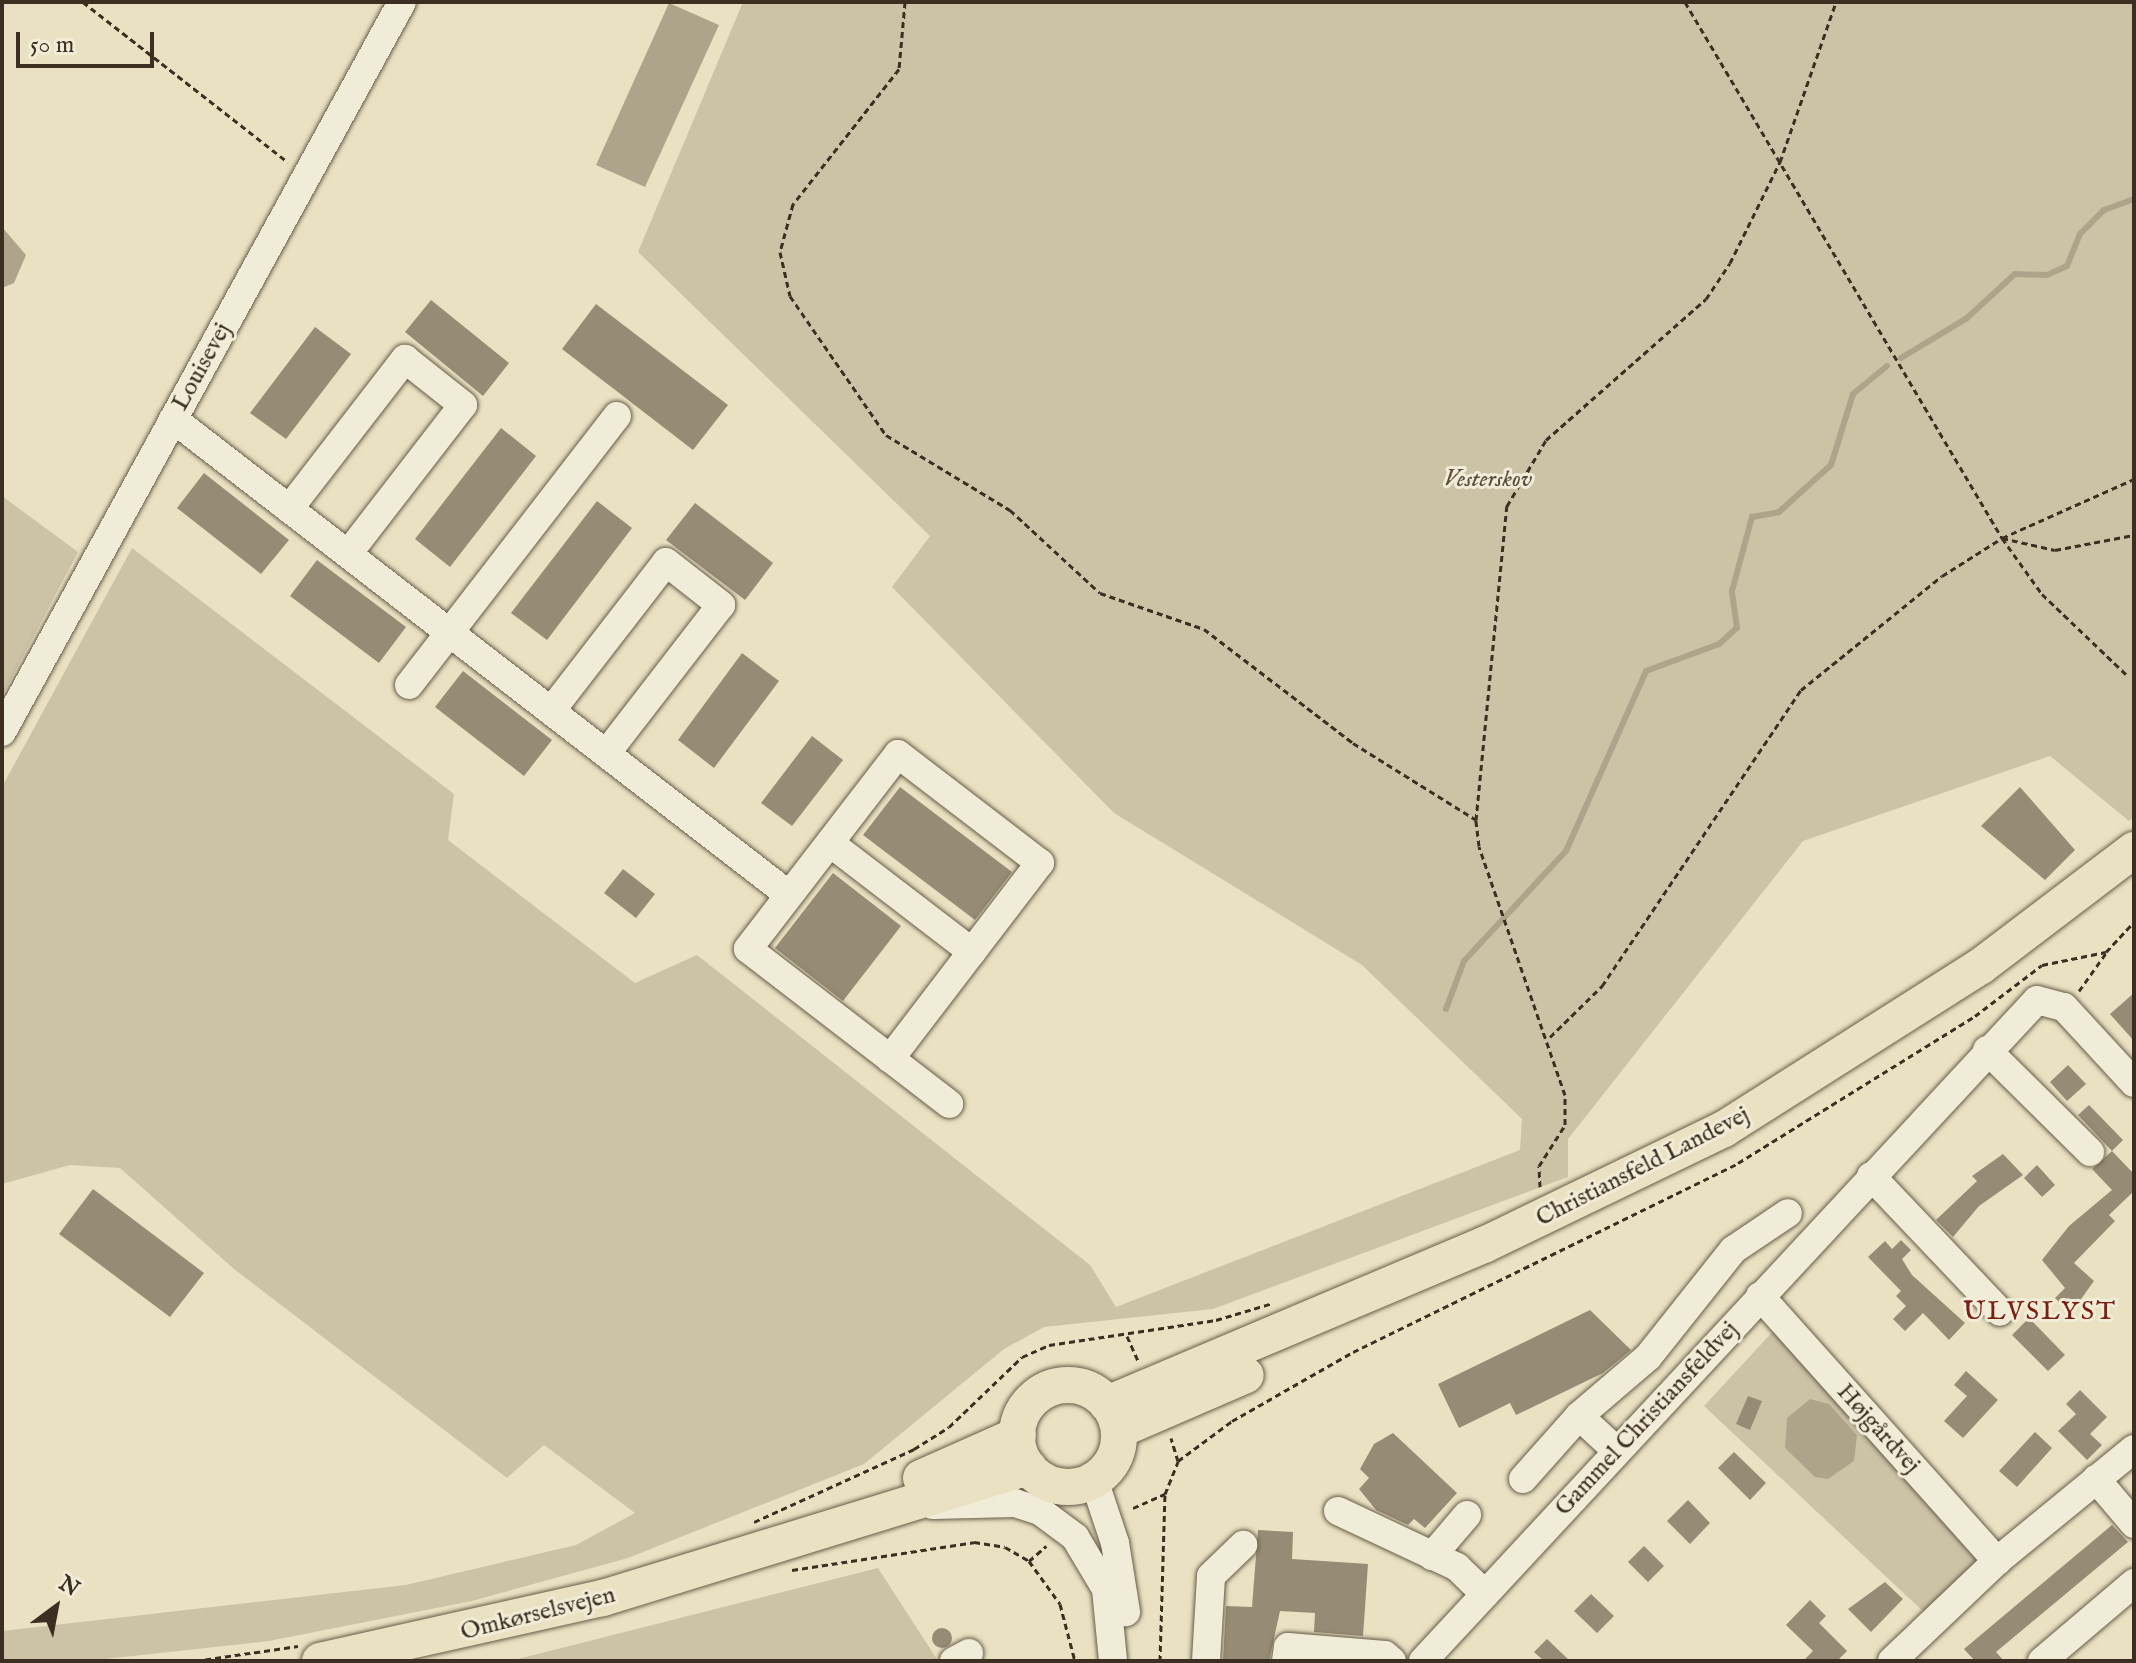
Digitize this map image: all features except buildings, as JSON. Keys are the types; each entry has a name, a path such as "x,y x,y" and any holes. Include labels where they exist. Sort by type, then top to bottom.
{"main road":[{"name":"Christiansfeld Landevej","path":"1113,1417 1486,1244 1724,1129 1968,975 2134,850"},
{"name":"Christiansfeld Landevej","path":"1113,1417 1463,1278 1703,1162 1866,1067 1992,983 2134,873"},
{"path":"1082,1387 1113,1417 1114,1459 1094,1480 1054,1485 1023,1451 1027,1406 1052,1388 1082,1387"},
{"name":"Omkørselsvejen","path":"320,1661 539,1615 747,1541 1023,1451"},
{"name":"Omkørselsvejen","path":"747,1541 901,1507 1023,1451"}],"street":[{"name":"Louisevej","path":"2,732 402,2"},
{"path":"289,509 405,359 463,405 348,554"},
{"path":"409,685 617,416"},
{"path":"173,419 789,895"},
{"path":"551,711 666,562 721,605 606,754"},
{"path":"890,1059 1040,863 898,754 748,949 890,1059 949,1104"},
{"path":"830,843 972,952"},
{"name":"Gammel Christiansfeldvej","path":"1423,1661 1987,1050 2037,1000 2051,999 2134,1083"},
{"path":"1987,1050 2090,1152"},
{"path":"1871,1176 2000,1312"},
{"path":"1523,1479 1579,1416 1648,1357 1733,1250 1788,1213"},
{"name":"Højgårdvej","path":"1760,1296 1997,1561"},
{"path":"1579,1416 1617,1451"},
{"path":"1892,1661 1997,1561 2134,1449"},
{"path":"2096,1479 2134,1524"},
{"path":"1094,1480 1115,1543 1131,1661"},
{"path":"901,1507 1015,1503 1055,1520 1093,1559 1106,1589 1113,1661"},
{"path":"1338,1511 1457,1567 1485,1594"},
{"path":"1432,1556 1467,1515"},
{"path":"1206,1661 1211,1576 1243,1545"},
{"path":"2042,1661 2134,1583"},
{"path":"1286,1661 1288,1647 1385,1655 1392,1661"}],"path":[{"path":"83,2 306,176"},
{"path":"905,2 899,69 793,204 780,252 790,296 886,435 1010,510 1100,593 1204,629 1353,743 1476,820"},
{"path":"1685,2 2002,538 2042,594 2129,677"},
{"path":"1541,1200 1539,1166 1565,1125 1565,1095 1550,1037 1479,846 1476,820 1497,572 1507,506 1524,470 1546,440 1706,299 1780,162 1836,2"},
{"path":"1550,1037 1602,986 1801,690 1942,576 2002,538 2134,479"},
{"path":"2002,538 2055,550 2134,535"},
{"path":"747,1541 949,1427 1022,1357 1078,1337 1127,1336 1282,1300"},
{"path":"1127,1336 1143,1372"},
{"path":"1160,1661 1165,1494 1178,1461 1261,1405"},
{"path":"1166,1427 1178,1461"},
{"path":"1133,1508 1165,1494"},
{"path":"783,1572 974,1542 1005,1547 1029,1561 1060,1604 1075,1661"},
{"path":"1029,1561 1052,1543"}],"green space":[{"name":"Vesterskov","path":"743,2 2134,2 2134,817 2129,821 2050,756 1803,841 1568,1139 1568,1177 1213,1309 1044,1327 1004,1349 864,1464 628,1558 472,1601 269,1641 87,1661 2,1661 2,1631 406,1585 576,1545 635,1513 544,1445 507,1478 234,1269 120,1168 70,1165 2,1184 2,787 132,548 454,794 448,840 635,983 697,955 1090,1265 1116,1307 1520,1150 1522,1119 1362,965 1114,813 892,587 930,536 638,252"},
{"path":"2,496 78,552 2,696"},
{"path":"1777,1327 1979,1555 1978,1568 1926,1614 1704,1406"},
{"path":"878,1568 938,1661 510,1661"}],"shaded area":[{"path":"669,3 719,25 645,187 596,165"},
{"path":"2,227 26,255 14,283 2,288"},
{"path":"1810,1399 1829,1404 1857,1435 1854,1461 1828,1479 1815,1477 1785,1448 1787,1418"}],"waterway":[{"path":"1901,358 1967,318 2015,274 2047,275 2067,266 2080,234 2104,210 2134,199"},
{"path":"1446,1009 1464,961 1566,851 1646,671 1719,644 1737,628 1732,591 1752,517 1779,512 1831,465 1853,394 1887,366"}],"district":[{"name":"ULVSLYST","path":"2040,1312"}]}
